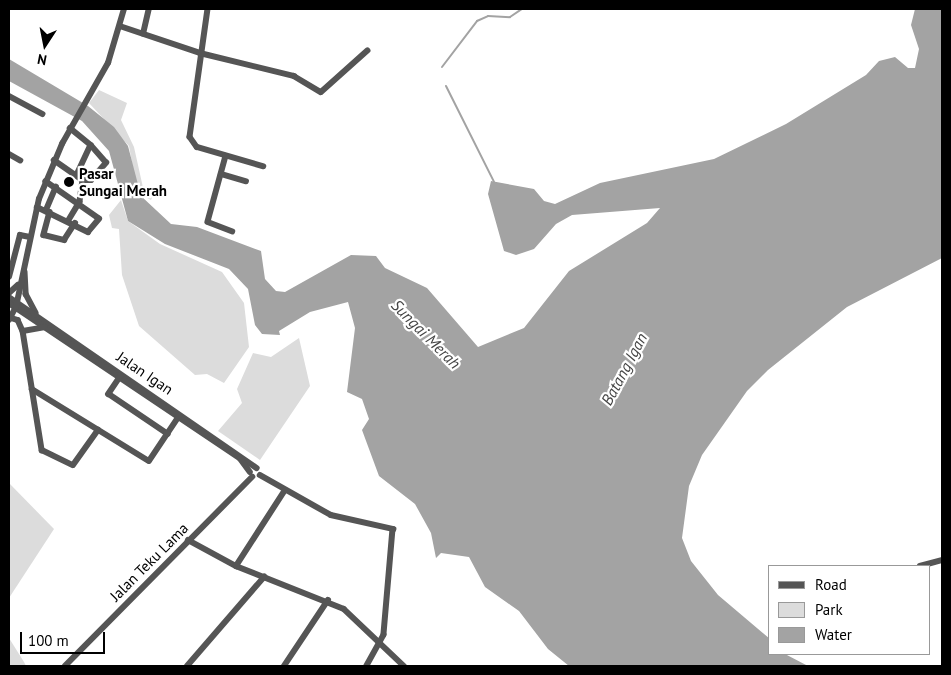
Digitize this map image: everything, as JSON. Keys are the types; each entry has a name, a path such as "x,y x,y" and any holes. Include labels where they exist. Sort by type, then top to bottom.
{"street":[{"path":"24,331 18,320 10,319 16,304 38,207 54,160 75,119 108,63 124,9"},
{"path":"143,34 149,9"},
{"path":"208,9 200,53 190,137 197,146 263,166"},
{"path":"120,26 200,53 294,76 321,92 367,51"},
{"path":"9,96 43,114"},
{"path":"70,128 92,147 106,163 91,180 83,180"},
{"path":"78,173 92,147"},
{"path":"9,154 20,160"},
{"path":"226,156 208,222 232,231"},
{"path":"54,160 78,173 83,180 80,202 69,220"},
{"path":"221,174 246,181"},
{"path":"38,207 69,220 90,232 100,219 80,202 46,182"},
{"path":"56,187 48,211 44,235 64,240 75,223"},
{"path":"9,277 20,235 30,237"},
{"path":"24,263 26,294 39,316"},
{"path":"9,293 20,283"},
{"path":"9,297 16,304 24,331 40,444 46,453 73,465 98,430"},
{"path":"9,303 16,304"},
{"name":"Jalan Igan","path":"16,304 39,316 257,468"},
{"name":"Jalan Igan","path":"16,304 48,328 240,458 251,475"},
{"path":"24,331 34,326 48,328"},
{"path":"120,376 109,394 168,434"},
{"path":"32,390 150,461 179,416"},
{"path":"257,468 260,475"},
{"name":"Jalan Teku Lama","path":"65,666 257,468"},
{"path":"251,475 260,475 331,515 393,528 381,644 367,666"},
{"path":"236,566 285,490"},
{"path":"188,540 236,566 328,600 381,644 404,666"},
{"path":"924,565 942,560"},
{"path":"187,666 264,577"},
{"path":"284,666 328,600"}],"green space":[{"path":"99,90 127,103 121,120 134,147 144,192 154,193 151,200 143,196 135,180 129,146 89,103"},
{"path":"121,200 128,221 160,244 222,272 244,303 249,347 224,383 207,374 195,375 139,326 122,275 119,229 112,228 109,215"},
{"path":"299,338 310,386 260,460 218,431 242,403 237,389 253,353 271,357"},
{"path":"9,483 54,529 9,598"},
{"path":"9,638 24,662 26,666 9,666"}],"water":[{"path":"915,9 942,9 942,258 847,307 768,370 747,391 702,455 689,486 682,538 691,561 718,595 768,637 768,655 787,655 808,666 569,666 548,649 519,611 485,587 469,557 441,553 436,558 431,533 415,504 379,476 362,430 369,419 362,399 347,392 355,328 348,302 310,312 279,331 280,335 262,334 255,325 248,289 229,269 165,244 128,221 109,151 82,121 9,81 9,59 88,106 114,127 128,146 141,196 171,224 197,227 261,251 265,279 276,291 285,292 351,255 376,256 385,268 427,288 478,347 524,328 569,271 647,223 660,208 572,215 556,224 534,249 516,255 504,251 488,194 491,181 534,189 544,201 555,204 600,183 714,159 786,124 866,75 879,61 895,57 908,68 915,68 919,49 911,25"}],"waterway":[{"path":"442,67 477,21 488,16 510,17 522,9"},
{"path":"446,86 494,182"}],"place":[{"name":"Pasar Sungai Merah","path":"69,182"}],"water label":[{"name":"Sungai Merah","path":"426,334"},
{"name":"Batang Igan","path":"624,369"}]}
